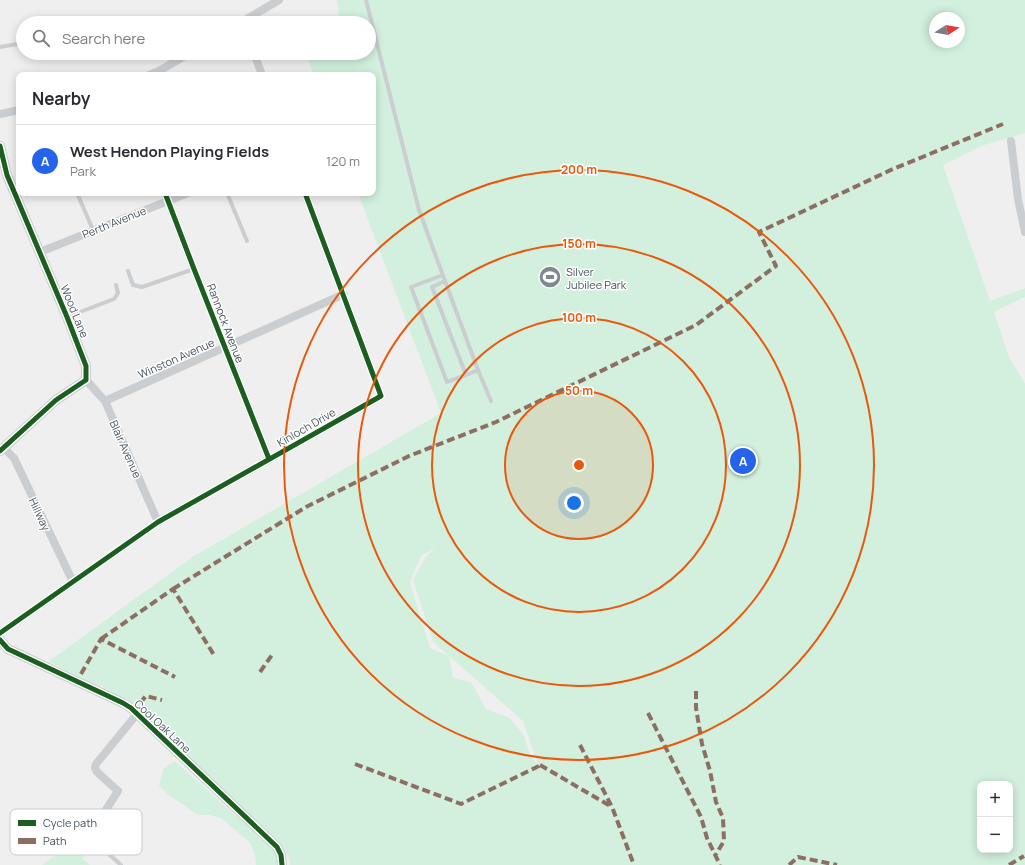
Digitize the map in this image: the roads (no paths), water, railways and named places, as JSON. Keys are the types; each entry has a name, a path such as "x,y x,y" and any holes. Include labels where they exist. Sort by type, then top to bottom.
{"street":[{"path":"253,16 279,0"},
{"path":"156,72 178,60"},
{"path":"257,60 261,72"},
{"path":"0,114 16,111"},
{"path":"1011,141 1022,199 1025,232"},
{"name":"Wood Lane","path":"0,146 3,176 40,252 67,317 86,366 86,380"},
{"name":"Kinloch Drive","path":"0,633 158,522 381,396 306,196"},
{"name":"Perth Avenue","path":"40,252 167,197"},
{"name":"Rannock Avenue","path":"167,197 224,347 269,459"},
{"name":"Winston Avenue","path":"104,401 344,294"},
{"path":"2,450 56,400 86,380"},
{"name":"Blair Avenue","path":"86,380 104,401 158,522"},
{"name":"Hillway","path":"2,450 14,458 73,582"},
{"name":"Cool Oak Lane","path":"0,640 8,649 131,708 277,847 281,855 282,865"},
{"path":"106,809 118,791 97,772 96,764 137,714"}],"lane":[{"path":"366,0 370,16"},
{"path":"376,40 419,210 478,370 491,401"},
{"path":"0,47 16,44"},
{"path":"78,196 93,230"},
{"path":"228,196 247,241"},
{"path":"128,271 133,285 142,287 194,269"},
{"path":"443,275 411,287 447,382 478,370"},
{"path":"445,281 432,287 466,375"},
{"path":"67,317 114,299 118,293 116,285"},
{"path":"110,855 121,865"}],"place":[{"name":"Silver Jubilee Park","path":"550,277"},
{"name":"West Hendon Playing Fields","path":"743,461"}]}
